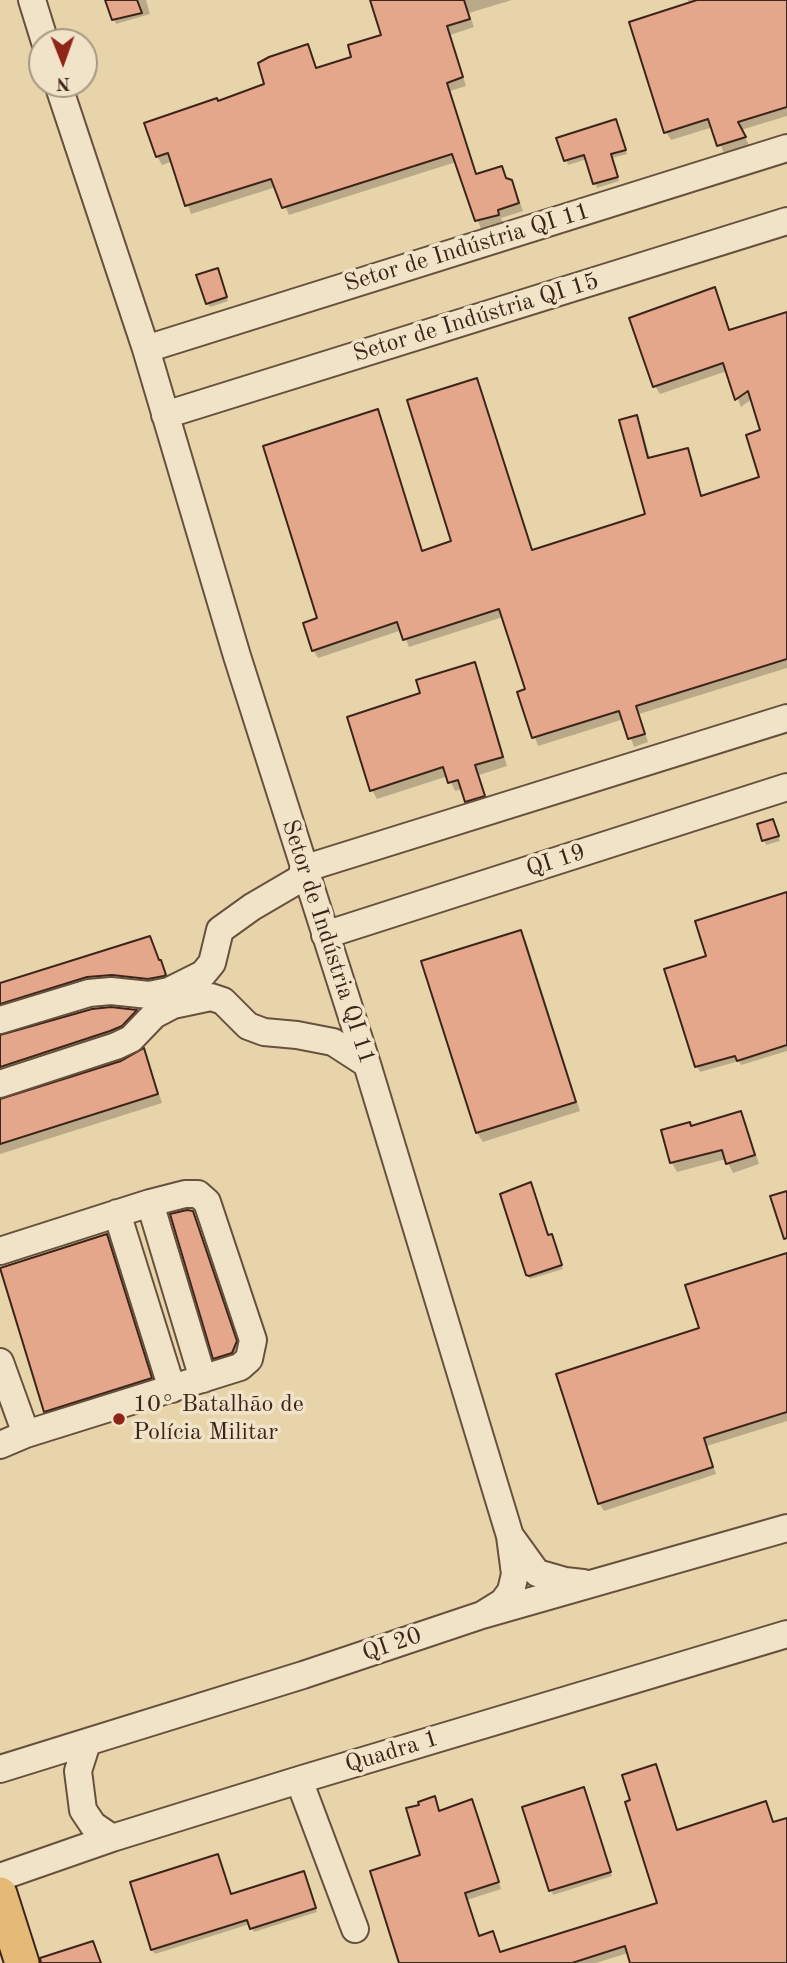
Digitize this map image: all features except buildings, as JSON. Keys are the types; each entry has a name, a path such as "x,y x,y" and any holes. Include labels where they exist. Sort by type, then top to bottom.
{"main road":[{"path":"0,1894 22,1963"}],"street":[{"path":"32,0 41,28"},
{"name":"Setor de Indústria QI 11","path":"63,98 146,349 304,872 367,1064 510,1536"},
{"name":"Setor de Indústria QI 11","path":"146,349 787,148"},
{"name":"Setor de Indústria QI 15","path":"165,415 787,221"},
{"path":"0,1020 89,993 111,991 149,995 169,991 204,974 212,963 220,930 304,872 787,719"},
{"name":"QI 19","path":"325,935 787,787"},
{"path":"0,1084 116,1046 131,1039 154,1015 173,1005 211,997 223,1001 248,1026 264,1032 333,1042 367,1064"},
{"path":"0,1251 150,1203 184,1194 198,1194 207,1202 253,1340 249,1359 240,1367 26,1434 0,1445"},
{"path":"150,1203 203,1378"},
{"path":"117,1213 172,1389"},
{"path":"0,1362 26,1434"},
{"name":"QI 20","path":"0,1769 303,1675 482,1615 787,1528"},
{"path":"510,1536 537,1573 565,1581 590,1584"},
{"path":"482,1615 503,1602 511,1591 515,1574 510,1536"},
{"name":"Quadra 1","path":"0,1877 112,1838 299,1780 787,1634"},
{"path":"87,1744 78,1771 83,1810 93,1825 112,1838"},
{"path":"299,1780 355,1929"}],"place":[{"name":"10° Batalhão de Polícia Militar","path":"119,1419"}]}
